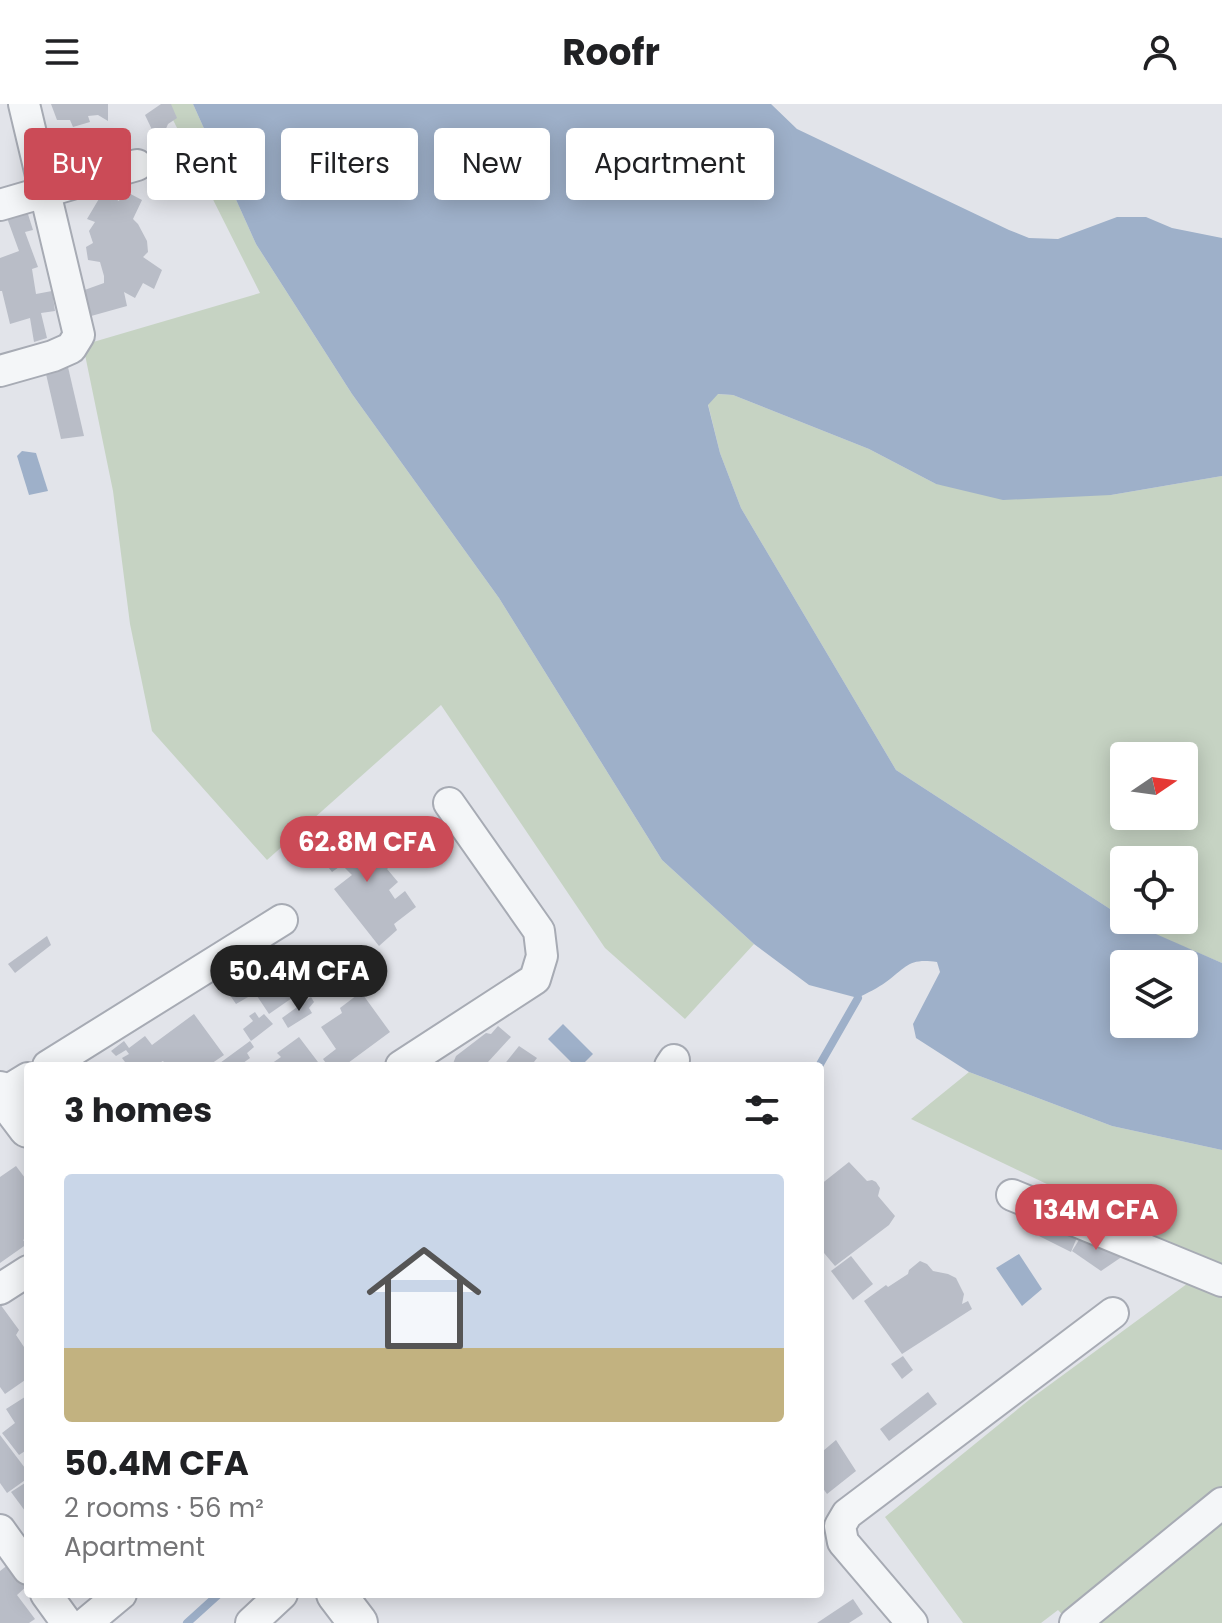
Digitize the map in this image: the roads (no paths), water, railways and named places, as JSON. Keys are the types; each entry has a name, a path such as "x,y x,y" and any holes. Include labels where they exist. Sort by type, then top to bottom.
{"street":[{"path":"24,104 30,128"},
{"path":"131,167 137,165"},
{"path":"0,205 24,198"},
{"path":"0,371 71,348 79,335 47,200"},
{"path":"407,1062 535,979 542,956 539,931 449,803"},
{"path":"54,1062 282,920"},
{"path":"10,1088 24,1119"},
{"path":"1012,1195 1222,1281"},
{"path":"0,1289 24,1274"},
{"path":"912,1623 843,1542 840,1526 847,1514 1113,1313"},
{"path":"1075,1623 1222,1503"},
{"path":"0,1530 24,1563"},
{"path":"49,1598 67,1623"},
{"path":"86,1623 116,1598"},
{"path":"251,1623 278,1598"},
{"path":"339,1598 358,1623"}],"water":[{"path":"193,104 771,104 797,129 1029,238 1058,239 1117,217 1146,217 1172,228 1222,238 1222,476 1111,495 1003,500 936,484 869,449 733,395 718,394 708,405 720,453 741,508 896,770 1110,909 1110,934 1156,934 1192,950 1110,950 1110,1038 1198,1038 1198,952 1222,963 1222,1150 1112,1126 969,1072 916,1038 913,1024 940,972 937,962 920,961 908,965 858,998 809,985 754,944 662,860 499,598 352,394 256,244 236,200 265,200 265,128 204,128"},
{"path":"22,451 36,453 48,491 29,495 17,456"},
{"path":"563,1024 593,1054 585,1062 571,1062 548,1039"},
{"path":"1019,1254 1042,1289 1022,1306 996,1268"}],"waterway":[{"path":"821,1062 858,998"},
{"path":"187,1623 215,1598"}]}
